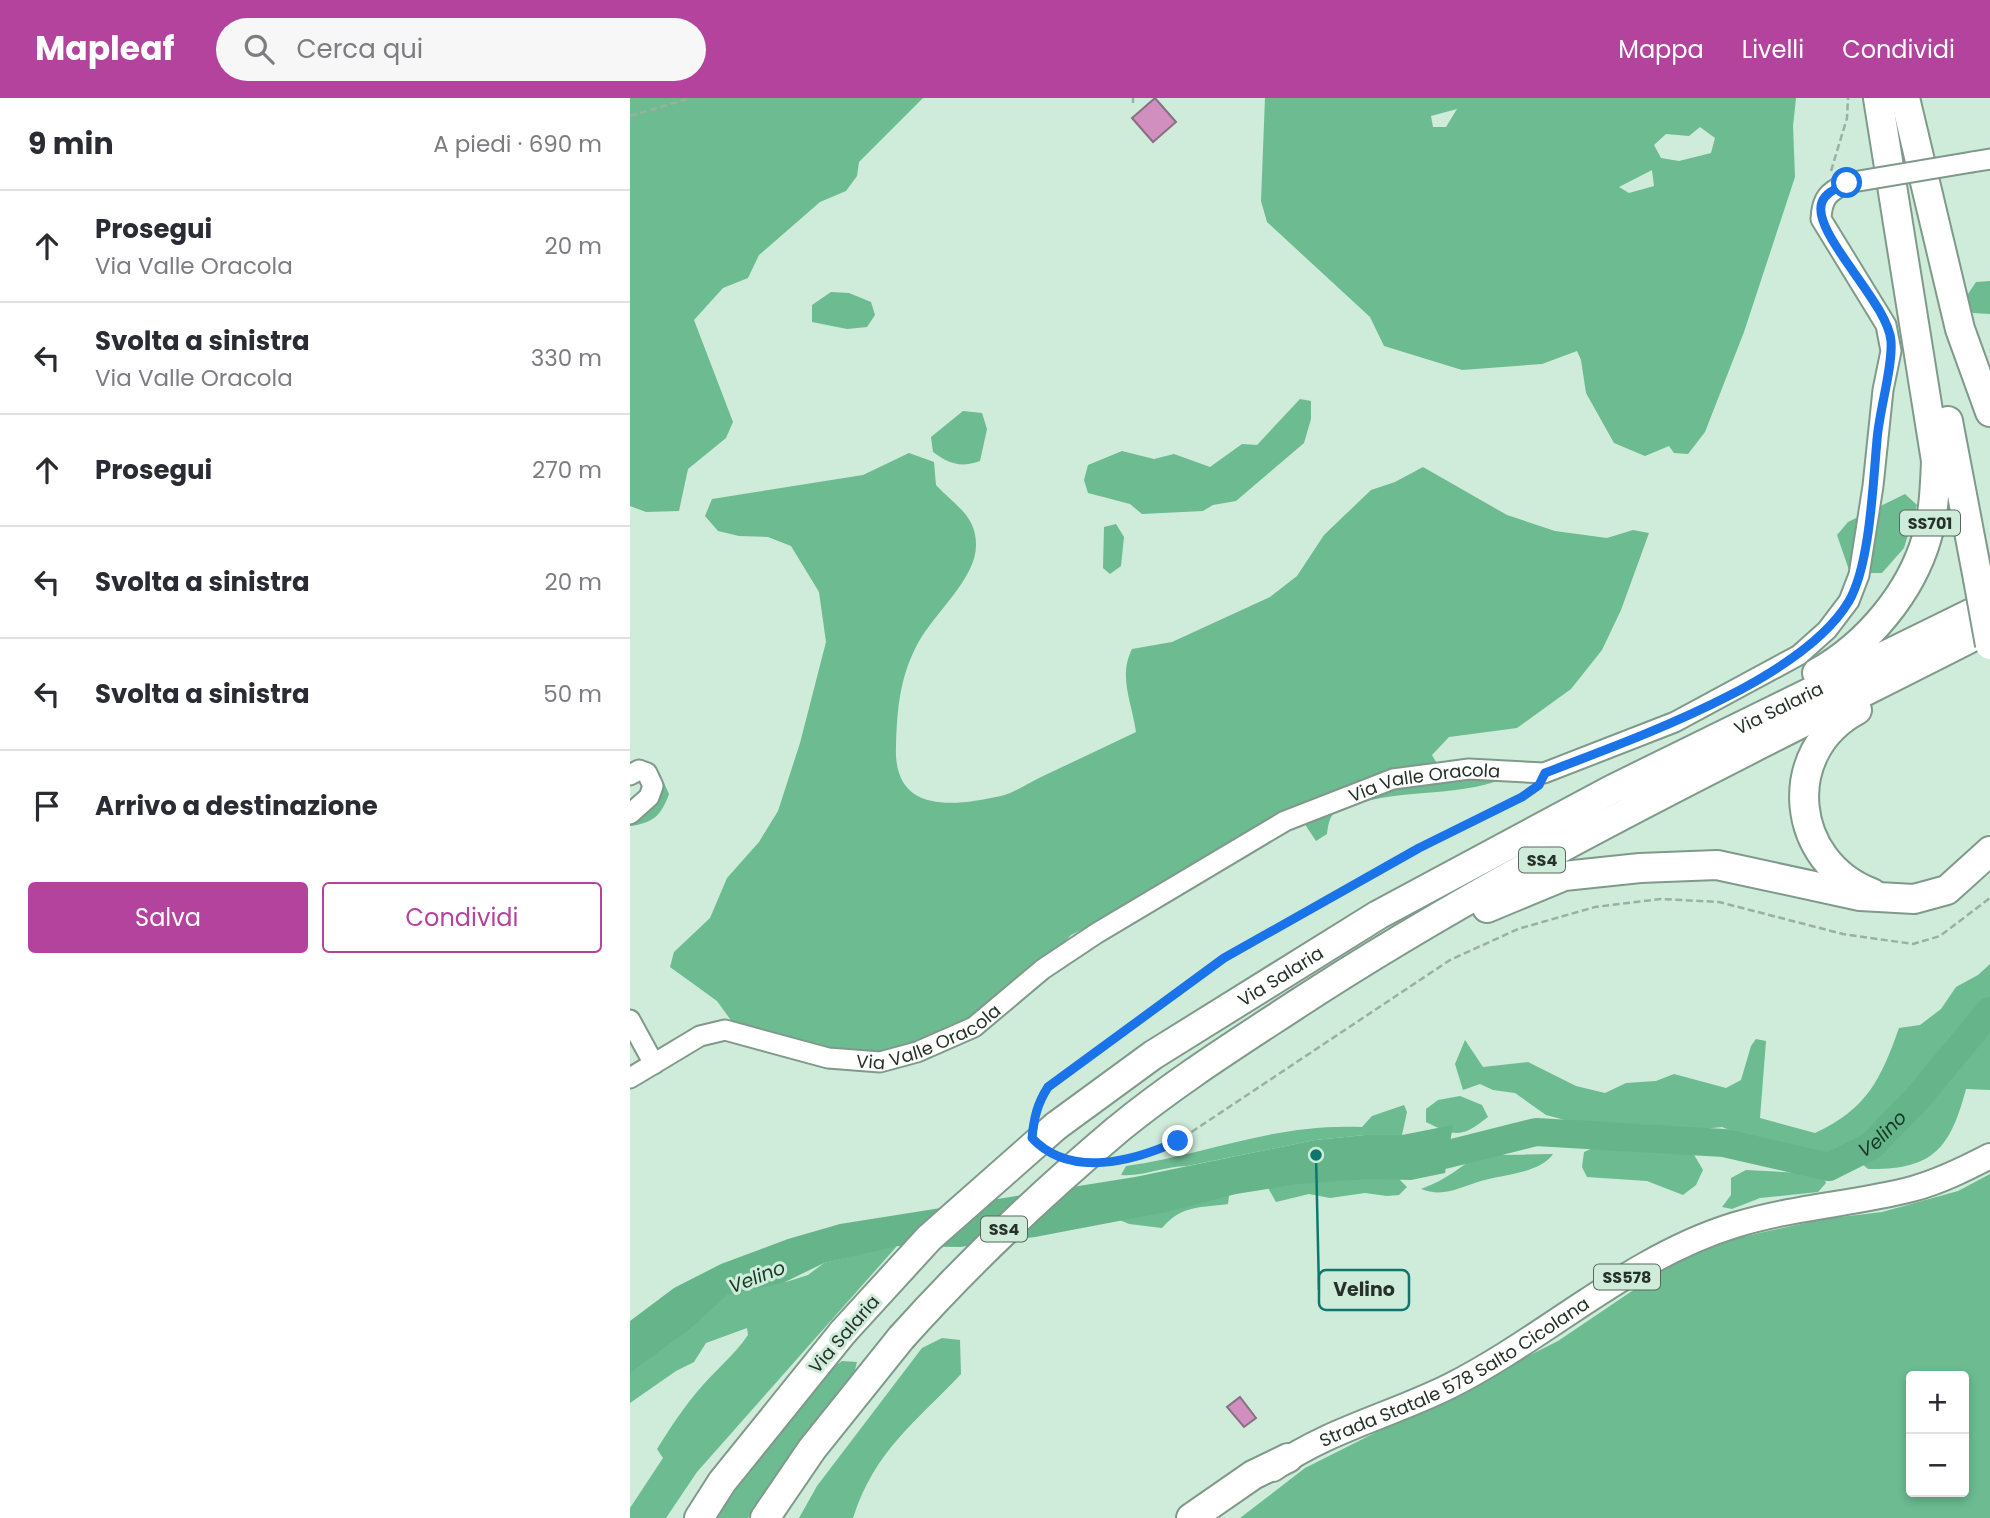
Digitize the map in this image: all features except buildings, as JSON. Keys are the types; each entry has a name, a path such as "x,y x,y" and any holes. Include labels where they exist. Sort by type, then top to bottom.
{"highway":[{"name":"SS701","path":"1611,790 1841,659 1878,623 1919,560 1928,536 1936,461 1878,98"},
{"name":"SS701","path":"1889,98 1984,592 1990,645"},
{"path":"1905,98 1960,329 1990,412"},
{"name":"Via Salaria","path":"699,1518 722,1482 843,1332 929,1238 1045,1123 1378,915 1984,592"},
{"name":"Via Salaria","path":"765,1518 812,1450 895,1346 950,1283 1026,1207 1163,1092 1374,954 1612,820 1990,628"},
{"path":"1884,898 1850,882 1824,858 1812,840 1805,818 1808,769 1816,748 1844,717 1990,638"},
{"path":"1374,954 1564,876 1640,868 1717,865 1860,896 1914,899 1947,890 1990,851"},
{"path":"790,1518 794,1498 886,1376 895,1346"},
{"path":"1191,1518 1253,1475 1288,1458"},
{"path":"686,1518 698,1500 722,1482"}],"main road":[{"name":"Strada Statale 578 Salto Cicolana","path":"1206,1518 1288,1458 1449,1387 1684,1244 1735,1225 1786,1212 1913,1189 1955,1174 1990,1156"}],"street":[{"path":"1838,187 1981,160"},
{"name":"Via Valle Oracola","path":"630,1079 700,1036 726,1030 838,1059 880,1062 917,1052 974,1027 1043,969 1097,933 1285,821 1393,779 1469,769 1545,773 1675,722 1799,654 1827,630 1849,601 1859,575 1891,338 1869,292 1821,219 1822,203 1838,187"},
{"path":"630,775 639,770 648,774 653,786 649,797 630,814"},
{"path":"630,1020 654,1065"}],"path":[{"path":"630,116 691,98"},
{"path":"1133,98 1133,103"},
{"path":"1838,187 1828,181 1843,134 1848,98"},
{"path":"1045,1123 1037,1103 1048,1087 1224,958 1419,848 1522,797 1539,785 1545,773"},
{"path":"1105,1163 1142,1157 1178,1141 1450,960 1518,929 1595,907 1661,899 1719,902 1843,934 1913,944 1940,936 1990,898"}],"shaded area":[{"path":"630,98 923,98 859,162 857,176 846,191 820,202 759,255 748,278 723,288 694,320 733,422 726,438 688,469 679,511 646,512 630,506"},
{"path":"1265,98 1796,98 1793,126 1795,177 1744,332 1705,432 1688,454 1674,453 1669,446 1645,456 1614,443 1586,393 1577,351 1542,364 1462,370 1384,346 1370,317 1267,222 1261,201","holes":["1457,109 1446,127 1433,127 1431,116","1700,127 1715,138 1711,153 1679,161 1661,158 1654,145 1666,134 1689,136","1652,170 1654,186 1629,193 1619,187"]},
{"path":"1990,281 1990,314 1973,313 1964,300 1976,282"},
{"path":"831,292 849,293 871,302 875,315 867,327 847,329 812,322 812,305"},
{"path":"1300,399 1311,401 1311,419 1304,443 1236,501 1213,505 1203,511 1142,514 1130,504 1088,493 1084,480 1088,465 1122,451 1154,459 1174,454 1210,467 1242,444 1257,445"},
{"path":"963,411 982,413 987,429 980,461 961,464 950,462 933,452 931,437"},
{"path":"909,453 934,462 936,485 968,518 975,534 976,544 970,570 918,643 903,680 899,706 896,746 898,768 904,784 915,794 945,803 1006,795 1136,732 1126,680 1132,649 1172,642 1270,597 1297,576 1324,535 1371,490 1395,482 1423,467 1507,515 1555,531 1607,538 1633,530 1649,533 1621,610 1602,650 1571,689 1517,728 1449,737 1432,755 1439,767 1454,772 1471,763 1487,760 1503,762 1521,769 1486,784 1382,798 1343,807 1332,815 1327,834 1316,841 1306,826 1307,816 1243,847 1214,875 1121,923 1106,918 1071,935 1047,961 977,1016 909,1049 867,1055 748,1044 717,1001 670,967 674,952 710,918 727,878 759,842 778,811 800,743 826,642 819,592 791,546 768,537 739,536 718,531 705,516 712,499 863,475"},
{"path":"1905,494 1917,505 1904,548 1882,573 1850,573 1837,535 1848,522"},
{"path":"1116,524 1124,537 1121,566 1110,574 1103,568 1104,527"},
{"path":"659,772 669,794 663,808 645,823 630,826 630,814"},
{"path":"1990,964 1990,1006 1955,1038 1866,1140 1838,1153 1809,1154 1751,1139 1722,1127 1684,1131 1639,1124 1580,1124 1546,1115 1515,1093 1493,1090 1480,1084 1463,1090 1455,1064 1465,1040 1483,1067 1528,1062 1576,1086 1605,1093 1626,1083 1656,1081 1674,1074 1726,1088 1741,1080 1751,1046 1756,1039 1766,1041 1760,1118 1815,1133 1848,1114 1870,1091 1886,1063 1899,1028 1920,1025 1941,1009 1956,987 1978,975"},
{"path":"1990,1028 1990,1090 1966,1089 1953,1127 1935,1152 1923,1160 1890,1168 1868,1169 1861,1163 1904,1124"},
{"path":"1460,1096 1482,1105 1488,1117 1471,1129 1458,1133 1426,1122 1426,1109 1438,1100"},
{"path":"1404,1105 1407,1112 1402,1135 1387,1141 1365,1135 1315,1140 1187,1166 1121,1175 1126,1166 1271,1134 1330,1127 1362,1127 1372,1116"},
{"path":"1638,1139 1693,1153 1703,1170 1696,1185 1683,1195 1647,1181 1587,1177 1582,1167 1584,1152 1611,1140"},
{"path":"1485,1151 1506,1155 1553,1154 1539,1166 1452,1191 1421,1189 1447,1177"},
{"path":"1746,1170 1822,1174 1826,1183 1818,1192 1760,1198 1732,1209 1722,1207 1731,1195 1731,1178"},
{"path":"1990,1174 1990,1518 1240,1518 1305,1468 1558,1341 1675,1262 1737,1238 1824,1219 1882,1212 1958,1191"},
{"path":"1397,1177 1407,1187 1399,1195 1387,1196 1365,1193 1330,1198 1309,1194 1276,1202 1267,1186 1284,1179"},
{"path":"1211,1196 1229,1196 1228,1204 1184,1211 1162,1228 1129,1224 1110,1216"},
{"path":"897,1246 697,1472 666,1518 630,1518 630,1508 663,1458 657,1449 690,1400 743,1342 748,1335 747,1328 706,1343 694,1362 676,1371 630,1403 630,1365 732,1291 758,1283 786,1282 808,1275 824,1263 860,1254 874,1247"},
{"path":"942,1338 960,1340 961,1374 912,1423 885,1455 862,1494 853,1518 799,1518 817,1486 922,1348"},
{"path":"842,1361 857,1362 854,1374 748,1518 714,1518 826,1373"}],"water":[{"path":"1453,1125 1445,1173 1411,1180 1366,1179 1298,1184 1236,1194 1166,1212 1035,1237 960,1247 897,1246 824,1263 785,1282 727,1295 692,1327 630,1373 630,1321 674,1288 721,1264 788,1239 840,1224 1135,1177 1315,1140 1365,1135 1402,1135"}],"waterway":[{"name":"Velino","path":"1410,1155 1444,1155 1536,1132 1724,1143 1829,1167 1871,1146 1915,1101 1990,1011"}],"place":[{"name":"Velino","path":"1316,1155"}],"route":[{"path":"1178,1141 1142,1157 1105,1163 1060,1158 1046,1152 1032,1138 1037,1103 1048,1087 1224,958 1419,848 1522,797 1539,785 1545,773 1675,722 1759,678 1799,654 1827,630 1849,601 1859,575 1891,338 1869,292 1821,219 1822,203 1830,191 1847,183"}]}
